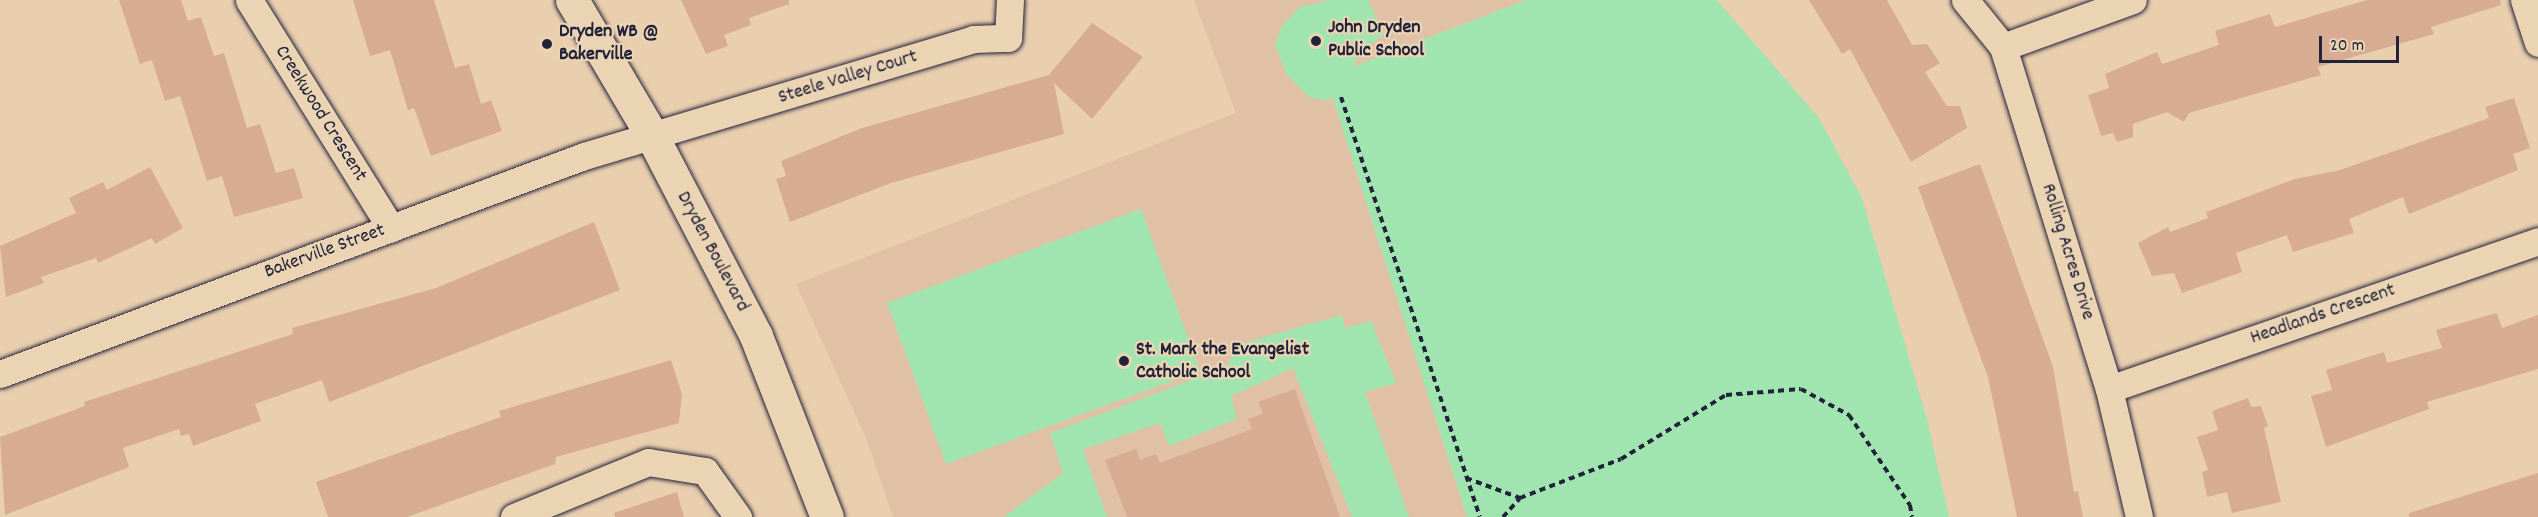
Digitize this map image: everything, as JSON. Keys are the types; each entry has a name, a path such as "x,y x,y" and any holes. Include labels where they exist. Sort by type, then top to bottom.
{"street":[{"name":"Creekwood Crescent","path":"249,0 391,228"},
{"name":"Dryden Boulevard","path":"572,0 652,136 756,336 827,517"},
{"name":"Steele Valley Court","path":"652,136 973,39 1008,38 1011,0"},
{"name":"Rolling Acres Drive","path":"1965,0 2003,47 2109,389 2139,517"},
{"path":"2003,47 2133,0"},
{"path":"2524,0 2538,43"},
{"name":"Bakerville Street","path":"0,374 391,228 652,136"},
{"name":"Headlands Crescent","path":"2109,389 2538,241"},
{"path":"514,517 648,462 705,471 738,517"}],"path":[{"path":"1341,97 1480,517"},
{"path":"1503,517 1520,498 1621,459 1726,395 1801,390 1849,415 1910,505 1912,517"},
{"path":"1466,478 1520,498"}],"shaded area":[{"name":"St. Mark the Evangelist Catholic School","path":"1194,0 1526,0 1326,77 1467,517 893,517 866,438 796,284 1236,113"}],"green space":[{"path":"1330,0 1368,0 1384,34 1363,50 1352,67 1526,0 1717,0 1819,118 1862,198 1927,419 1949,517 1467,517 1332,96 1328,101 1309,97 1287,75 1275,45 1282,26 1300,7"},
{"path":"1141,209 1200,371 946,464 887,303"},
{"path":"1342,315 1345,328 1371,321 1396,383 1365,392 1409,517 1352,517 1293,368 1231,396 1237,419 1169,446 1160,423 1083,449 1107,517 1004,517 1063,473 1050,433 1226,367 1240,344"}],"building":[{"path":"119,0 181,0 188,21 201,17 214,56 224,53 247,128 260,124 276,173 294,168 303,198 234,217 222,176 207,181 180,96 165,101 152,60 140,64"},
{"path":"353,0 434,0 455,68 469,64 481,104 491,100 502,131 431,156 414,108 408,110 390,50 370,56"},
{"path":"681,0 789,0 789,4 749,18 751,25 724,35 728,46 706,54"},
{"path":"1809,0 1887,0 1912,45 1927,44 1940,63 1925,72 1947,106 1960,106 1967,128 1911,162 1850,49 1842,54"},
{"path":"2367,0 2500,0 2501,5 2431,27 2434,34 2318,67 2321,75 2189,113 2184,122 2167,112 2133,124 2133,137 2117,142 2113,133 2101,136 2088,95 2109,88 2105,74 2157,52 2162,64 2219,45 2215,31 2270,14 2275,27"},
{"path":"1092,23 1143,57 1092,119 1054,83 1064,134 891,183 790,222 776,179 786,176 781,161 862,128 1049,75"},
{"path":"2514,98 2530,148 2513,154 2518,170 2409,214 2403,197 2349,219 2354,233 2293,252 2287,235 2236,253 2242,272 2182,293 2174,273 2152,276 2138,243 2168,227 2170,232 2208,218 2206,212 2295,179 2340,170 2489,118 2485,107"},
{"path":"1980,164 2053,367 2074,492 2078,491 2083,517 2017,517 1988,377 1918,187"},
{"path":"150,167 183,228 155,244 152,238 98,263 96,258 41,277 44,283 6,297 0,246 76,213 69,198 103,182 107,190"},
{"path":"594,222 620,290 329,402 322,380 255,404 261,421 193,446 189,434 181,436 179,429 123,448 129,467 5,515 0,437 85,406 84,402 293,334 292,328 436,288"},
{"path":"2497,313 2502,328 2538,315 2538,369 2427,402 2429,409 2326,447 2311,396 2332,390 2326,370 2384,352 2387,363 2442,348 2436,330"},
{"path":"671,360 682,394 679,423 556,457 555,464 407,517 328,517 316,482 501,417 499,411"},
{"path":"1295,389 1340,517 1127,517 1105,460 1136,449 1140,460 1156,454 1160,463 1252,429 1248,419 1263,414 1258,402"},
{"path":"2248,398 2251,407 2261,406 2268,426 2264,428 2281,502 2232,513 2227,492 2207,497 2202,472 2208,470 2197,437 2218,430 2212,411"},
{"path":"2538,473 2538,517 2409,517 2409,513"},
{"path":"677,492 684,517 615,517 614,513"}],"place":[{"name":"John Dryden Public School","path":"1316,41"},
{"name":"Dryden WB @ Bakerville","path":"547,44"},
{"name":"St. Mark the Evangelist Catholic School","path":"1124,361"}]}
